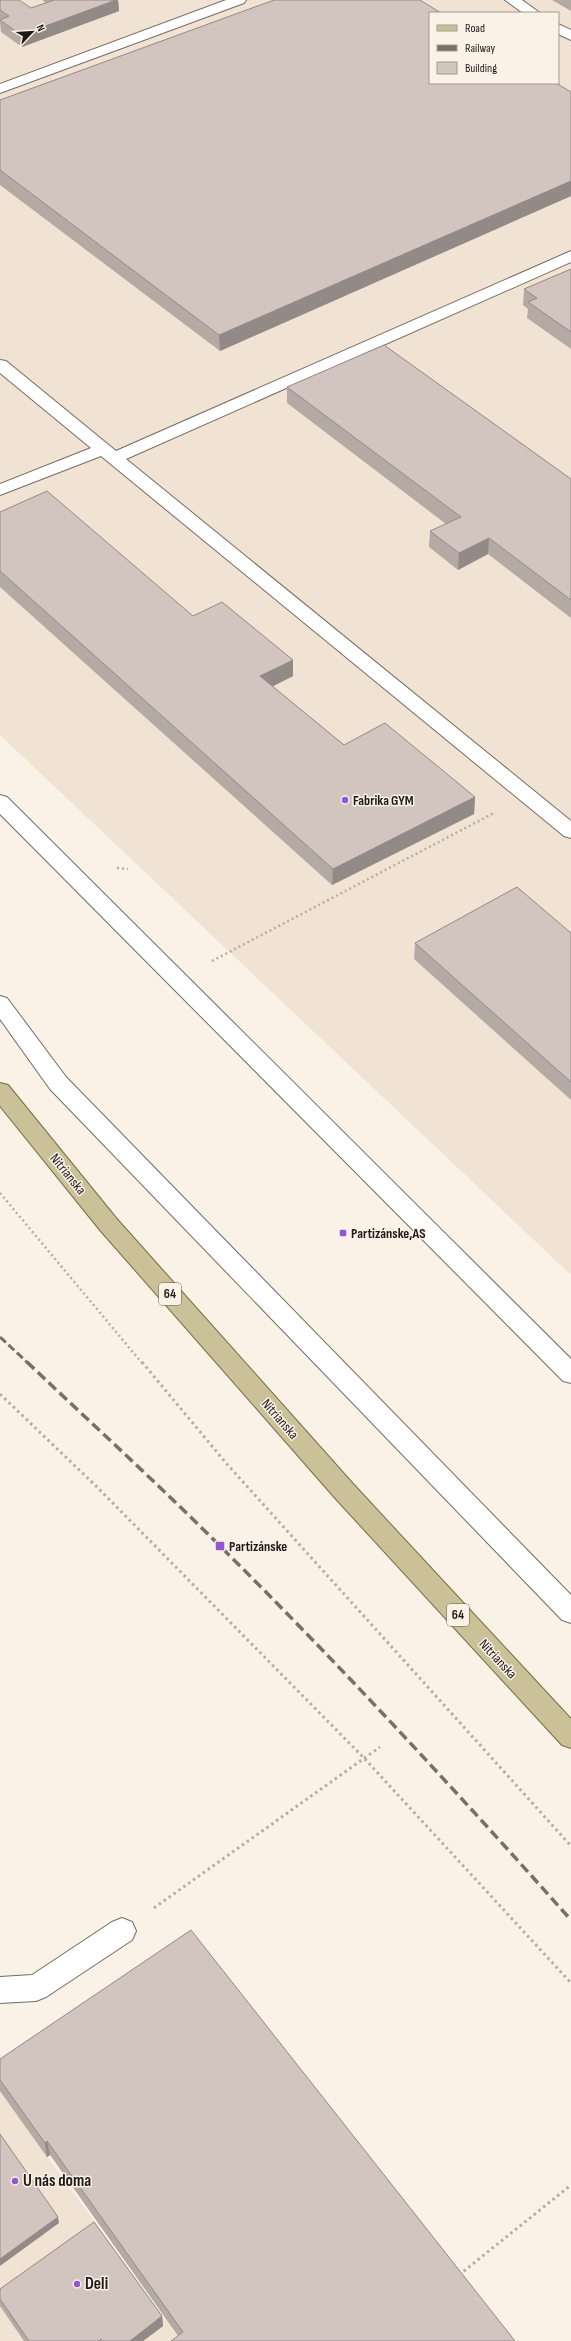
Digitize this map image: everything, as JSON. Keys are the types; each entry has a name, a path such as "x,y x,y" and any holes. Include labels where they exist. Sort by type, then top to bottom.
{"main road":[{"name":"Nitrianska","path":"0,1091 108,1224 345,1492 571,1737"}],"lane":[{"path":"0,89 239,0"},
{"path":"512,0 531,12"},
{"path":"559,29 571,36"},
{"path":"0,490 108,454 571,256"},
{"path":"0,365 529,796 569,826"},
{"path":"0,802 571,1374"},
{"path":"0,1003 58,1083 571,1612"},
{"path":"0,1990 36,1988 122,1931"}],"path":[{"path":"177,979 529,796"},
{"path":"0,1193 226,1462 571,1846"},
{"path":"0,1394 97,1488 364,1758 571,1983"},
{"path":"122,1931 380,1747"},
{"path":"454,2279 571,2185"}],"shaded area":[{"path":"0,0 571,0 571,1275 0,735"},
{"path":"0,2091 181,2341 0,2341"}],"building":[{"path":"0,0 19,0 31,8 54,0 116,0 21,35 0,20 9,16 0,10"},
{"path":"274,0 420,0 439,12 429,12 429,84 558,84 571,92 571,181 219,335 0,170 0,100"},
{"path":"571,269 571,332 528,302 537,298 524,289"},
{"path":"384,345 571,479 571,600 489,538 459,553 430,531 461,517 287,387"},
{"path":"47,491 193,616 222,602 293,660 260,676 344,745 385,723 475,797 333,869 0,571 0,512"},
{"path":"517,887 571,933 571,1082 415,943"},
{"path":"191,1930 515,2341 171,2341 183,2332 47,2141 45,2143 0,2080 0,2059"},
{"name":"U nás doma","path":"0,2134 58,2217 0,2259"},
{"name":"Deli","path":"94,2222 162,2316 130,2341 103,2341 101,2339 99,2341 29,2341 0,2299 0,2289"}],"railway":[{"path":"0,1337 28,1363"},
{"path":"27,1362 148,1476 310,1637 442,1777 571,1920"}],"place":[{"name":"Fabrika GYM","path":"345,800"},
{"name":"Partizánske,AS","path":"343,1233"},
{"name":"Partizánske","path":"220,1546"},
{"name":"U nás doma","path":"15,2181"},
{"name":"Deli","path":"77,2284"}]}
